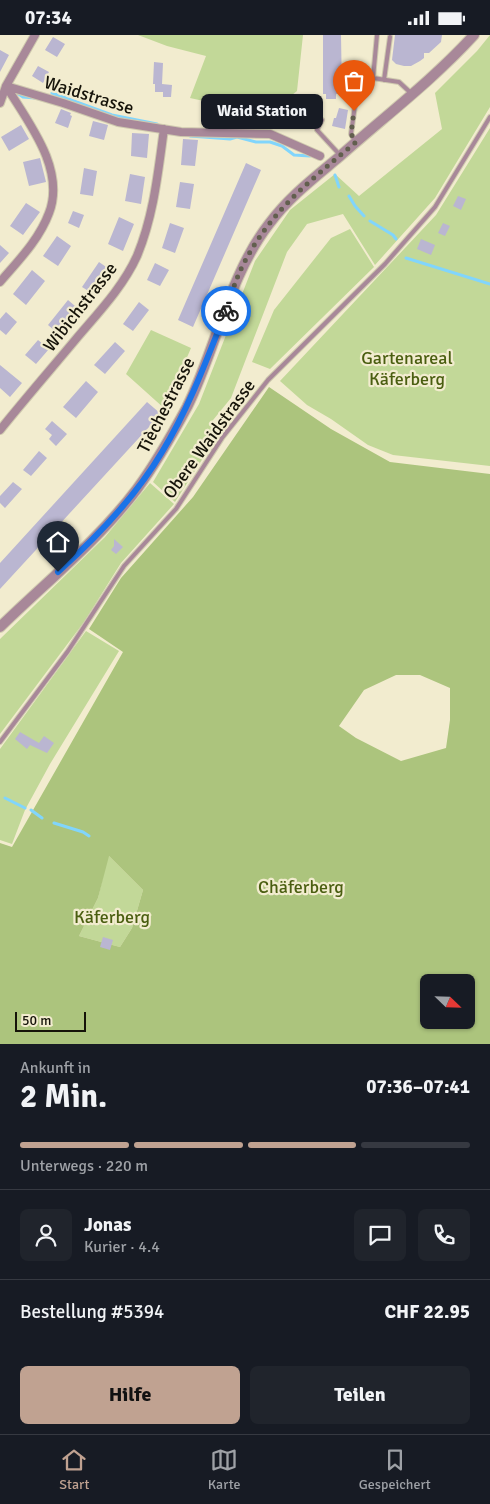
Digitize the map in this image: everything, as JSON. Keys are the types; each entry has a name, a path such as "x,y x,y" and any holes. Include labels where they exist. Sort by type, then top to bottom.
{"street":[{"path":"0,103 6,86 35,35"},
{"name":"Tièchestrasse","path":"0,627 95,537 136,491 162,453 202,376 242,268 257,241 283,206 303,186 412,94 474,35"},
{"path":"0,283 38,234 50,212 53,189 50,169 44,150 6,86"},
{"name":"Waidstrasse","path":"6,86 118,122 180,132 270,134 320,156"},
{"name":"Wibichstrasse","path":"0,430 106,304 123,281 136,257 154,202 164,129"}],"lane":[{"path":"373,78 377,35"},
{"path":"384,80 390,37"},
{"path":"356,142 351,134 357,91 362,81 373,78 403,84 412,94"},
{"name":"Obere Waidstrasse","path":"0,742 68,651 124,566 176,509 222,438 268,380 385,264 435,207 490,117"},
{"path":"322,120 317,130 340,155"}],"green space":[{"path":"138,35 303,35 297,91 267,115 190,98 206,56 167,46"},
{"path":"490,35 490,107 435,198 375,265 343,214 307,224 287,252 231,398 209,425 219,433 175,502 153,482 199,404 255,261 290,210 335,174 359,196 442,129 435,93 477,51"},
{"name":"Gartenareal Käferberg","path":"490,128 490,466 393,455 368,445 307,405 280,381 436,215"},
{"path":"350,229 374,267 270,369 252,362 274,310 331,238"},
{"path":"151,330 191,348 165,409 126,374"},
{"name":"Chäferberg","path":"269,387 331,429 390,462 490,474 490,1044 0,1044 0,843 12,847 123,652 89,629 121,578 193,497","holes":["396,675 420,675 450,688 450,720 446,748 401,761 356,738 339,726 364,690","109,856 143,890 132,928 120,947 79,936 98,898"]},
{"path":"150,483 174,504 121,563 84,622 0,734 0,639 105,537"},
{"path":"86,631 119,651 50,764 25,810 12,844 0,840 0,749"},
{"name":"Käferberg","path":"108,855 143,890 132,928 120,947 79,936 98,898"}],"building":[{"path":"323,35 341,35 342,94 336,94 336,99 326,99 326,94 323,94"},
{"path":"395,35 442,35 441,42 429,53 424,53 424,58 411,66 404,66 396,64 392,60"},
{"path":"53,37 65,44 57,57 45,50"},
{"path":"0,50 9,55 0,72"},
{"path":"154,62 163,63 162,84 172,85 171,97 163,97 163,92 155,92 155,84 153,84"},
{"path":"38,66 49,72 43,83 32,76"},
{"path":"339,108 348,110 345,129 332,126"},
{"path":"61,109 71,113 70,115 72,116 68,128 55,123"},
{"path":"93,121 108,125 104,140 89,136"},
{"path":"21,125 29,139 9,151 1,137"},
{"path":"132,133 149,134 147,158 131,156"},
{"path":"183,139 198,140 195,166 181,165"},
{"path":"40,158 46,182 29,186 23,162"},
{"path":"246,163 261,170 193,327 178,320"},
{"path":"84,168 97,171 93,196 80,194"},
{"path":"130,174 145,177 141,204 125,201"},
{"path":"180,182 194,184 190,209 176,207"},
{"path":"458,196 466,199 461,210 453,206"},
{"path":"26,203 40,212 23,235 10,226"},
{"path":"73,211 84,215 79,228 68,223"},
{"path":"119,217 134,224 123,251 108,244"},
{"path":"170,223 184,228 175,253 162,248"},
{"path":"443,223 450,226 445,236 438,233"},
{"path":"57,236 71,246 58,266 43,256"},
{"path":"421,239 435,245 431,255 417,249"},
{"path":"0,245 9,253 0,263"},
{"path":"99,262 112,271 95,295 82,287"},
{"path":"155,263 169,270 160,286 147,280"},
{"path":"32,270 45,281 26,305 13,294"},
{"path":"68,300 82,312 61,336 48,325"},
{"path":"139,302 149,310 133,331 123,324"},
{"path":"6,312 17,322 6,335 0,330 0,319"},
{"path":"38,340 49,349 36,364 25,355"},
{"path":"115,342 125,351 105,374 94,365"},
{"path":"0,365 22,383 10,397 0,388"},
{"path":"86,381 98,392 76,418 63,407"},
{"path":"147,402 161,414 0,589 0,563"},
{"path":"52,421 67,434 56,446 49,439 52,435 45,429"},
{"path":"39,451 47,458 31,476 23,470"},
{"path":"13,482 22,489 5,508 0,503 0,496"},
{"path":"114,539 123,547 116,554 111,550 114,546"},
{"path":"20,732 39,743 44,736 54,743 47,753 30,745 27,749 15,739"},
{"path":"103,937 113,940 110,950 100,947"}],"waterway":[{"path":"17,93 23,97 35,98"},
{"path":"52,93 112,115 157,124"},
{"path":"190,136 230,139 237,137 256,142 270,142 282,146 294,155 310,156"},
{"path":"335,175 339,187"},
{"path":"349,196 364,216"},
{"path":"370,221 393,235 396,239"},
{"path":"406,258 490,284"},
{"path":"5,798 25,808"},
{"path":"31,810 42,818"},
{"path":"54,823 83,832 89,836"}],"way so far":[{"path":"226,311 242,268 269,224 283,206 303,186 356,142 351,134 354,111"}],"place":[{"name":"Waid Station","path":"354,111"}],"route":[{"path":"58,572 95,537 136,491 162,453 202,376 226,311"}]}
